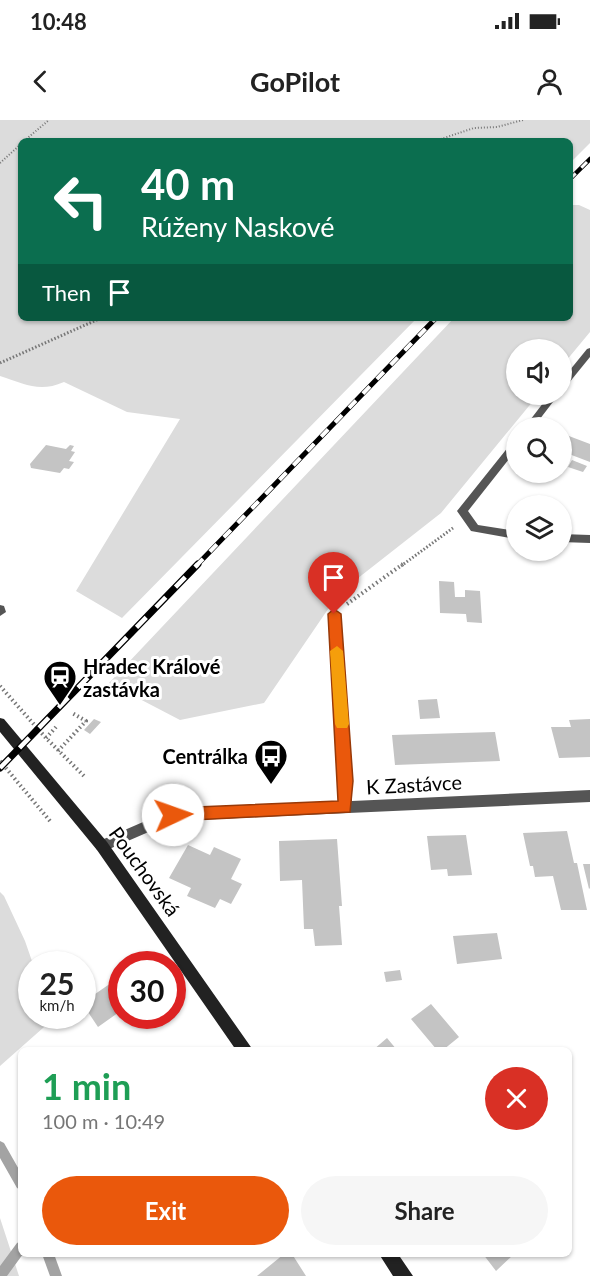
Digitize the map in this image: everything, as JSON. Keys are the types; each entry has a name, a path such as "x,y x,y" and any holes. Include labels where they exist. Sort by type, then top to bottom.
{"street":[{"path":"572,373 590,351"},
{"path":"537,417 546,405"},
{"path":"506,456 462,511 475,528 506,533"},
{"path":"572,538 590,539"},
{"path":"334,614 346,781 345,807"},
{"name":"Pouchovská","path":"0,723 102,846 243,1047"},
{"name":"K Zastávce","path":"102,846 173,815 590,796"},
{"path":"390,1257 404,1276"}],"path":[{"path":"27,138 49,120"},
{"path":"444,138 474,128 497,127 523,120"},
{"path":"0,163 18,146"},
{"path":"0,363 94,321"},
{"path":"334,614 467,517"},
{"path":"0,686 58,751 84,776"},
{"path":"58,751 86,721 72,713"},
{"path":"46,738 56,727"},
{"path":"0,761 50,821"}],"shaded area":[{"path":"0,120 590,120 590,143 573,160 573,138 18,138 18,321 414,321 122,618 76,591 180,419 127,412 64,382 39,387 0,376"},
{"path":"573,205 590,210 590,332 572,354 572,339 506,339 506,405 530,405 520,417 506,417 506,434 441,513 339,593 264,703 180,720 109,683 451,321 573,321"},
{"path":"0,892 4,896 28,951 18,951 18,1029 42,1029 21,1047 18,1047 18,1050 0,1066"},
{"path":"0,1218 19,1276 0,1276"}],"building":[{"path":"572,437 590,444 590,462 572,455"},
{"path":"46,445 66,449 70,445 74,446 71,451 75,452 69,461 74,462 69,469 64,468 60,473 31,468 30,464"},
{"path":"572,460 587,466 583,472 572,468"},
{"path":"439,581 454,582 455,597 465,597 465,590 480,591 482,623 467,622 466,614 440,613"},
{"path":"437,699 440,718 420,719 418,700"},
{"path":"94,719 101,722 90,734 84,730"},
{"path":"590,719 590,757 559,758 551,727 571,727 569,720"},
{"path":"495,732 500,761 395,765 392,735"},
{"path":"567,831 574,863 577,863 587,910 561,910 553,876 535,877 533,866 530,866 523,833"},
{"path":"466,835 472,875 448,876 447,869 431,870 427,836"},
{"path":"337,839 342,906 339,906 342,945 315,946 313,929 304,929 302,880 280,881 279,841"},
{"path":"188,845 210,855 214,847 241,859 231,879 242,884 231,904 220,899 215,908 187,896 191,888 169,878"},
{"path":"583,864 590,864 589,889"},
{"path":"497,933 502,959 457,964 453,936"},
{"path":"400,970 402,980 386,982 384,972"},
{"path":"108,985 108,1020 98,1027 96,1024 96,993"},
{"path":"431,1004 459,1037 447,1047 434,1047 411,1019"},
{"path":"387,1038 394,1047 376,1047"},
{"path":"280,1257 294,1257 306,1276 257,1276"},
{"path":"485,1257 511,1257 496,1271"}],"waterway":[{"path":"0,1147 18,1179"},
{"path":"0,1276 18,1251"},
{"path":"49,1257 56,1276"}],"railway":[{"path":"573,176 590,159"},
{"path":"196,566 433,321"},
{"path":"0,768 198,564"}],"slow traffic":[{"path":"337,651 342,724"}],"place":[{"name":"Hradec Králové zastávka","path":"60,706"},
{"name":"Centrálka","path":"271,785"}],"route":[{"path":"173,815 345,807 346,781 334,614"}]}
